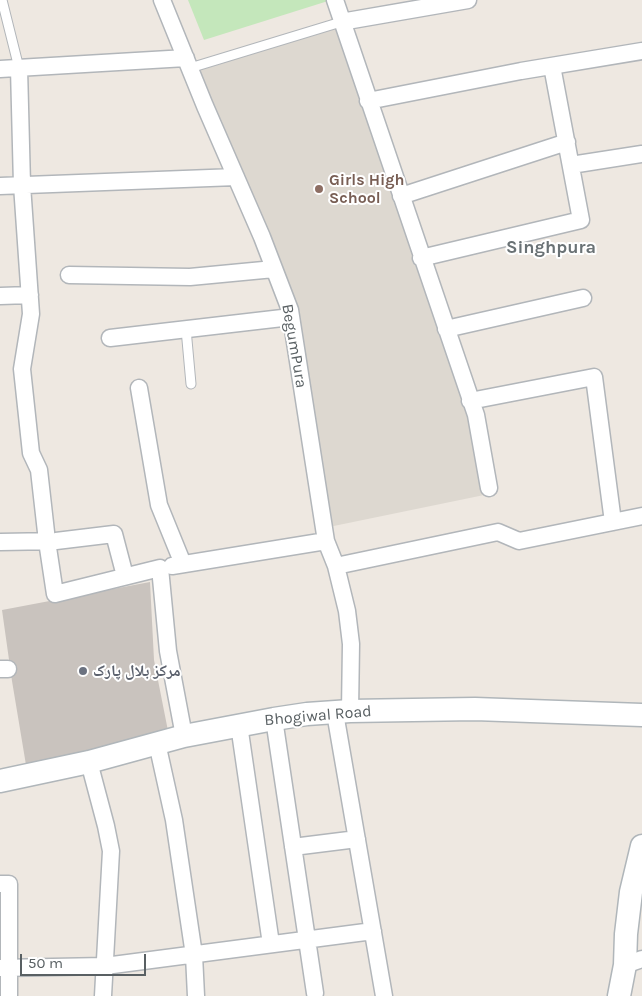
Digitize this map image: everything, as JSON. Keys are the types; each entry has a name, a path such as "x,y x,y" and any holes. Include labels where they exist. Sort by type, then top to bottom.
{"main road":[{"name":"Bhogiwal Road","path":"0,781 89,762 184,736 274,719 343,712 475,709 642,715"},
{"path":"619,996 634,962 626,934 630,892 642,846"}],"street":[{"name":"BegumPura","path":"162,0 290,310 326,541 336,566 347,611 351,644 343,712 357,839 384,996"},
{"path":"335,0 476,415 489,488"},
{"path":"341,22 468,0"},
{"path":"368,101 642,51"},
{"path":"0,69 188,63"},
{"path":"422,258 581,220 552,66"},
{"path":"19,68 22,185 31,314 22,369 32,454 40,470 46,541 55,594 160,568 326,541"},
{"path":"401,196 567,142"},
{"path":"571,165 642,154"},
{"path":"0,186 236,177"},
{"path":"70,275 190,277 274,269"},
{"path":"0,296 30,295"},
{"path":"446,329 583,298"},
{"path":"110,338 291,317"},
{"path":"470,401 594,377 613,522"},
{"path":"140,388 159,505 182,564"},
{"path":"336,566 498,532 519,542 642,516"},
{"path":"0,542 46,541 114,534 125,576"},
{"path":"160,568 168,651 184,736"},
{"path":"274,719 315,993"},
{"path":"238,725 270,944"},
{"path":"157,743 174,820 194,955 196,996"},
{"path":"89,762 111,851 103,996"},
{"path":"294,847 357,839"},
{"path":"0,884 9,884 4,968 9,996"},
{"path":"4,968 104,966 373,931"}],"lane":[{"path":"2,0 19,68"},
{"path":"188,63 341,22"},
{"path":"186,329 191,384"}],"shaded area":[{"name":"Girls High School","path":"341,22 476,415 489,494 324,528 290,310 190,68"}],"green space":[{"path":"188,0 327,0 328,1 204,40"}],"building":[{"name":"مرکز بلال پارک","path":"150,582 154,660 169,736 26,765 2,610"}],"place":[{"name":"Girls High School","path":"319,189"},
{"name":"مرکز بلال پارک","path":"83,671"}],"district":[{"name":"Singhpura","path":"551,248"}]}
